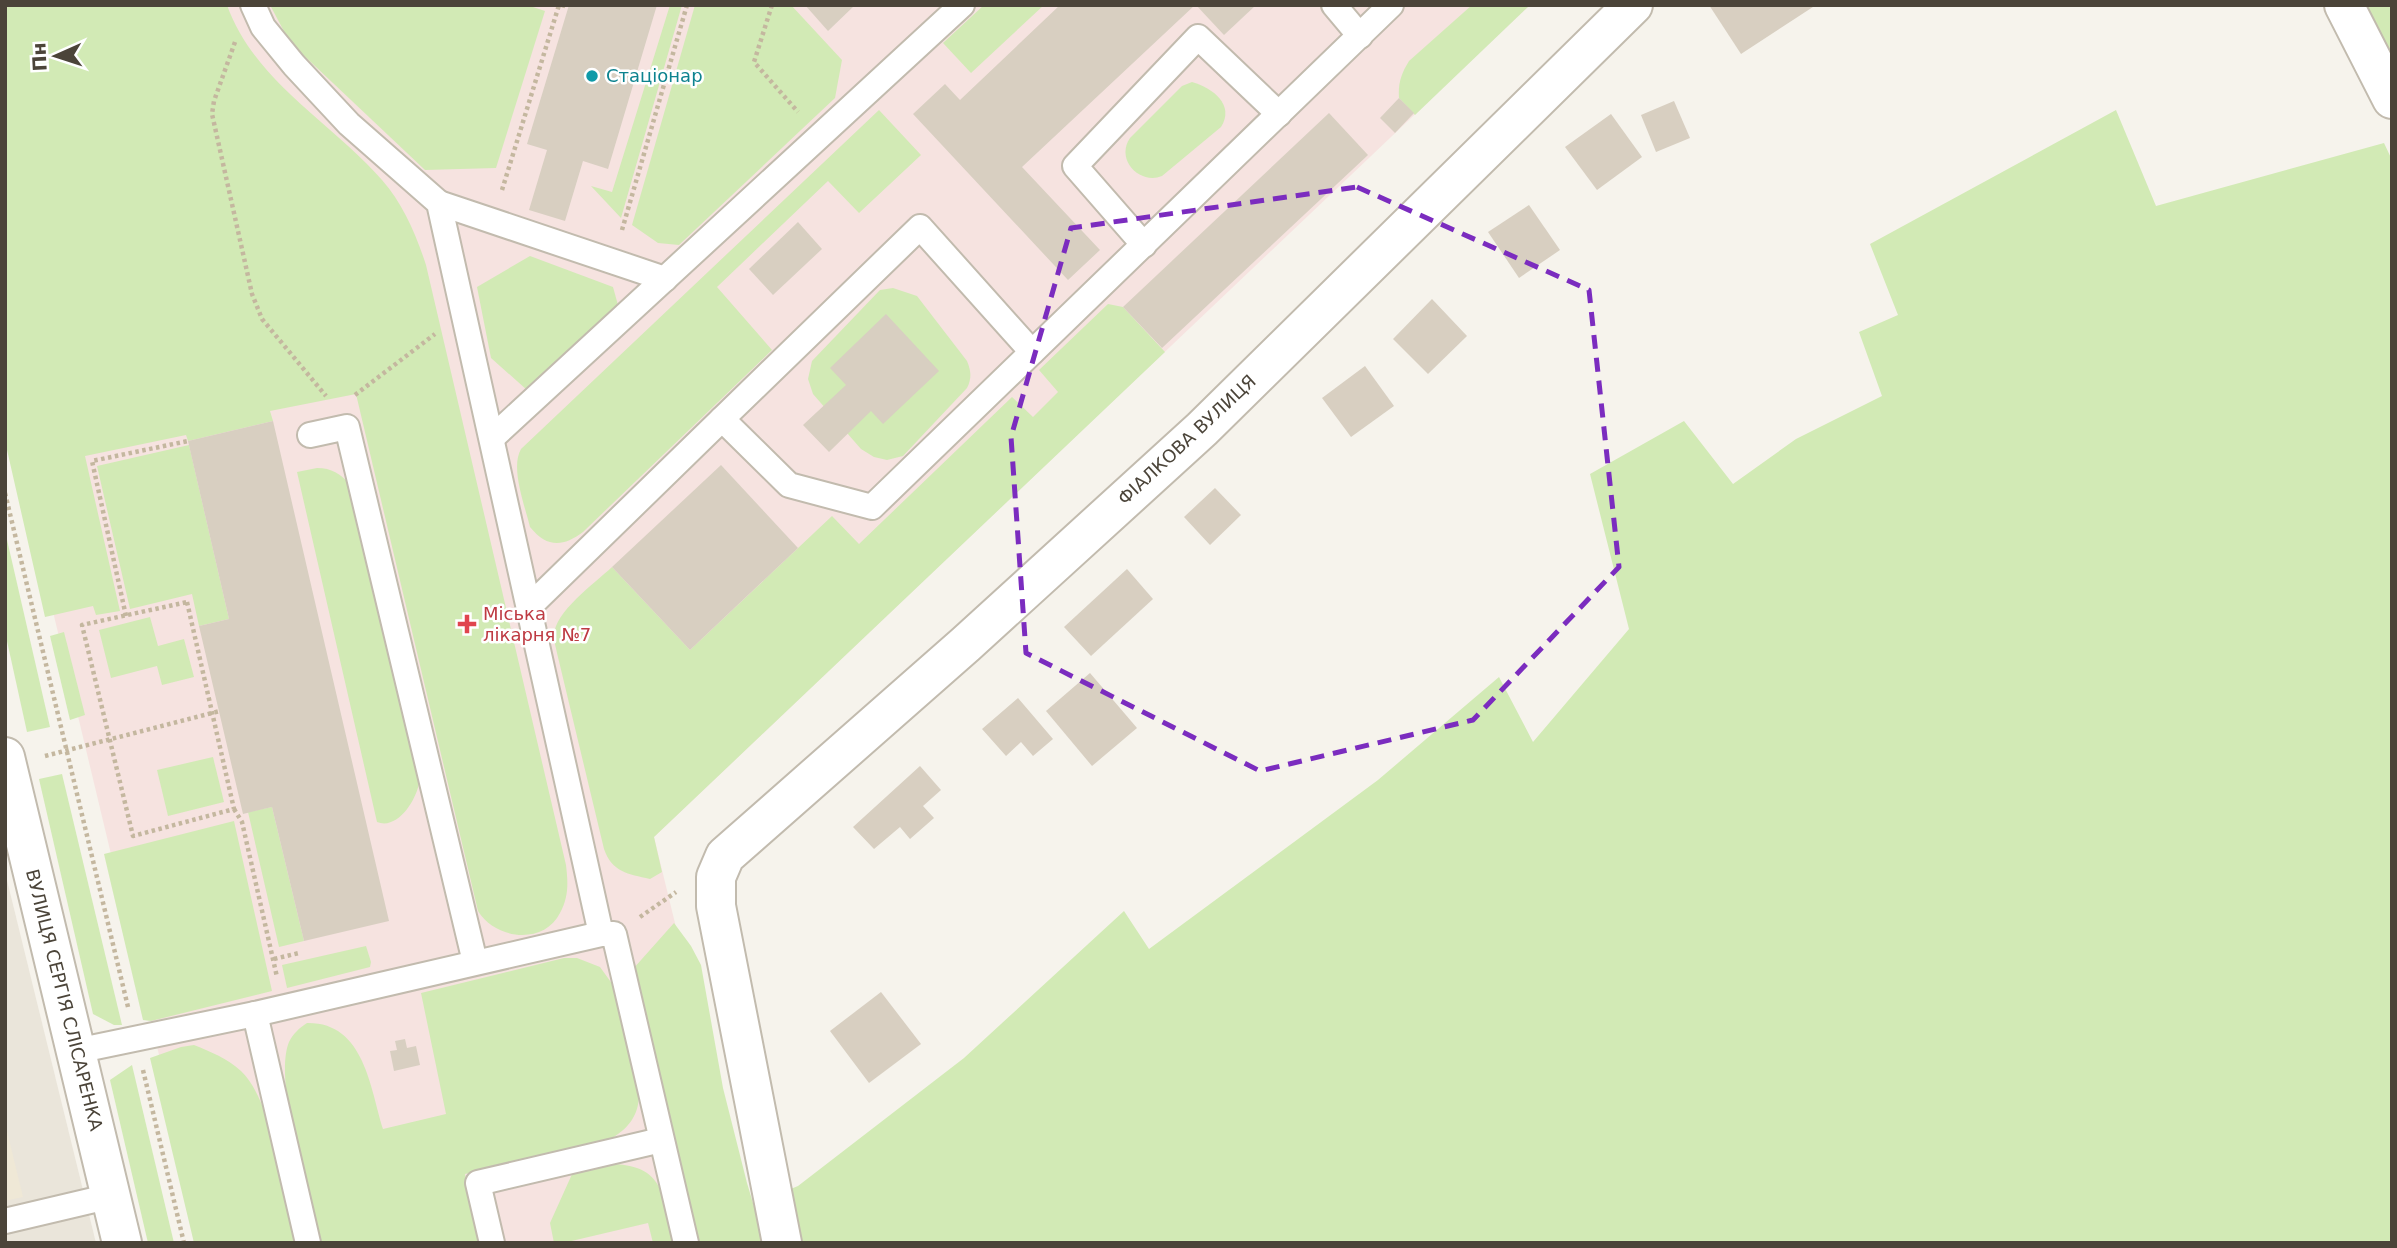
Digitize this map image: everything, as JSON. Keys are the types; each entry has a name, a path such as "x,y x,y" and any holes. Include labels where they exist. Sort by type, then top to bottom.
{"street":[{"name":"ФІАЛКОВА ВУЛИЦЯ","path":"725,856 966,644 1202,429 1633,5"},
{"path":"2344,5 2392,99"},
{"name":"ВУЛИЦЯ СЕРГІЯ СЛІСАРЕНКА","path":"6,761 122,1243"},
{"path":"725,856 716,877 716,906 782,1243"}],"lane":[{"path":"253,5 263,27 349,124 439,203 665,279"},
{"path":"492,438 962,5"},
{"path":"1334,5 1360,36"},
{"path":"722,419 789,485 872,507 1391,5"},
{"path":"1143,245 1074,166 1198,37 1279,114"},
{"path":"439,203 529,607 685,1243"},
{"path":"529,607 920,227 1032,352"},
{"path":"310,435 347,428 475,962"},
{"path":"76,1051 255,1014 608,934"},
{"path":"255,1014 308,1243"},
{"path":"492,1243 478,1183 661,1140"},
{"path":"5,1221 111,1196"}],"path":[{"path":"493,221 560,5 568,7"},
{"path":"613,262 687,5"},
{"path":"772,5 754,62 819,136"},
{"path":"235,41 212,114 252,294 262,319 330,401"},
{"path":"347,403 463,310"},
{"path":"126,616 92,461 188,441"},
{"path":"5,493 184,1243"},
{"path":"234,809 132,836 82,625 187,602 234,809 242,822 278,979"},
{"path":"6,761 67,750 219,711"},
{"path":"608,934 668,898 725,856"},
{"path":"274,960 299,953"}],"highlighted area":[{"path":"1357,187 1589,290 1619,567 1473,720 1260,771 1026,653 1011,437 1071,228"}],"shaded area":[{"name":"Міська лікарня №7","path":"5,5 1530,5 654,837 753,1243 204,1243 5,411"},
{"path":"5,872 96,1243 5,1243"},
{"path":"5,1123 23,1197 5,1201"}],"green space":[{"path":"5,5 227,5 239,32 255,56 295,99 362,159 390,189 403,209 426,265 566,865 565,901 553,923 543,930 532,934 508,933 486,921 478,911 356,394 270,411 273,421 188,441 186,435 85,456 120,611 96,615 93,606 45,617 5,441"},
{"path":"270,5 527,5 545,11 496,168 425,170 298,50 287,37"},
{"path":"670,5 682,5 621,218 591,186 612,192"},
{"path":"695,5 791,5 842,60 835,98 679,245 658,243 632,225"},
{"path":"984,5 1044,5 971,73 943,43"},
{"path":"1472,5 1530,5 1415,115 1399,98 1404,70 1409,61"},
{"path":"2358,5 2392,5 2392,73"},
{"path":"1192,82 1207,88 1220,98 1225,112 1221,127 1162,176 1154,178 1138,174 1132,169 1126,154 1130,138 1182,86"},
{"path":"879,110 921,155 859,213 828,181 717,287 772,350 583,532 562,543 549,542 536,534 530,527 518,476 521,449"},
{"path":"2116,110 2156,206 2384,143 2392,160 2392,1243 792,1243 781,1193 798,1186 964,1058 1124,911 1149,949 1378,780 1499,677 1533,742 1629,629 1590,474 1684,421 1733,484 1796,439 1882,396 1859,332 1898,315 1870,244"},
{"path":"530,256 613,287 618,305 527,390 491,358 477,287"},
{"path":"893,288 917,296 967,361 970,381 967,388 903,456 887,460 874,457 861,449 813,394 808,379 812,361 880,290"},
{"path":"1108,304 1123,307 1165,352 654,837 662,872 650,879 622,871 611,863 604,849 555,643 556,627 568,608 612,567 690,650 832,516 859,544 1012,397 1033,417 1058,392 1039,370"},
{"path":"189,445 229,619 199,626 192,594 130,609 97,466"},
{"path":"317,468 335,472 350,484 418,767 419,784 414,799 404,813 391,822 377,822 297,472"},
{"path":"5,531 50,727 27,732 5,632"},
{"path":"150,617 158,646 184,639 194,677 162,685 157,666 111,678 99,630"},
{"path":"64,632 85,715 70,720 50,636"},
{"path":"213,757 224,802 168,816 157,770"},
{"path":"62,774 122,1025 114,1025 93,1014 39,779"},
{"path":"272,807 304,941 279,947 248,812"},
{"path":"234,821 272,991 151,1021 143,1020 104,854"},
{"path":"674,923 701,965 723,1088 765,1243 699,1243 633,969"},
{"path":"366,946 370,967 287,988 282,965"},
{"path":"564,958 577,958 600,967 613,985 639,1094 635,1115 627,1126 609,1140 465,1174 480,1243 319,1243 289,1111 285,1060 289,1042 294,1034 307,1023 326,1026 341,1033 353,1045 362,1060 383,1129 446,1114 421,993"},
{"path":"194,1045 230,1062 241,1071 262,1104 277,1152 296,1243 194,1243 150,1058"},
{"path":"132,1065 174,1243 148,1243 110,1080"},
{"path":"603,1164 639,1168 650,1175 663,1196 675,1243 653,1243 648,1223 554,1243 550,1223 573,1172"}],"building":[{"name":"Стаціонар","path":"569,5 657,5 608,169 583,161 565,221 529,210 547,150 527,144"},
{"path":"805,5 855,5 828,31"},
{"path":"1060,5 1195,5 1022,167 1100,250 1068,280 913,114 945,84 960,100"},
{"path":"1196,5 1256,5 1224,35"},
{"path":"1709,5 1816,5 1741,54"},
{"path":"1399,98 1414,113 1395,133 1380,118"},
{"path":"1674,101 1690,138 1656,152 1641,115"},
{"path":"1329,113 1368,155 1162,348 1123,307"},
{"path":"1611,114 1642,157 1597,190 1565,147"},
{"path":"1529,205 1560,250 1519,278 1488,232"},
{"path":"798,222 822,249 773,295 749,269"},
{"path":"1432,299 1467,336 1428,374 1393,339"},
{"path":"886,314 939,371 883,424 871,411 829,452 803,425 846,385 830,368"},
{"path":"1365,366 1394,406 1351,437 1322,398"},
{"path":"273,421 389,921 304,941 272,807 243,814 199,626 229,619 188,441"},
{"path":"721,465 798,548 690,650 612,567"},
{"path":"1215,488 1241,515 1210,545 1184,517"},
{"path":"1127,569 1153,599 1091,656 1064,627"},
{"path":"1090,673 1137,728 1092,766 1046,711"},
{"path":"1018,698 1053,739 1033,756 1021,742 1006,756 982,729"},
{"path":"920,766 941,790 923,806 934,818 910,839 900,827 874,849 853,827"},
{"path":"881,992 921,1044 869,1083 830,1031"},
{"path":"405,1039 407,1048 416,1046 420,1065 394,1071 390,1051 397,1050 395,1041"}],"place":[{"name":"Стаціонар","path":"592,76"},
{"name":"Міська лікарня №7","path":"467,624"}]}
